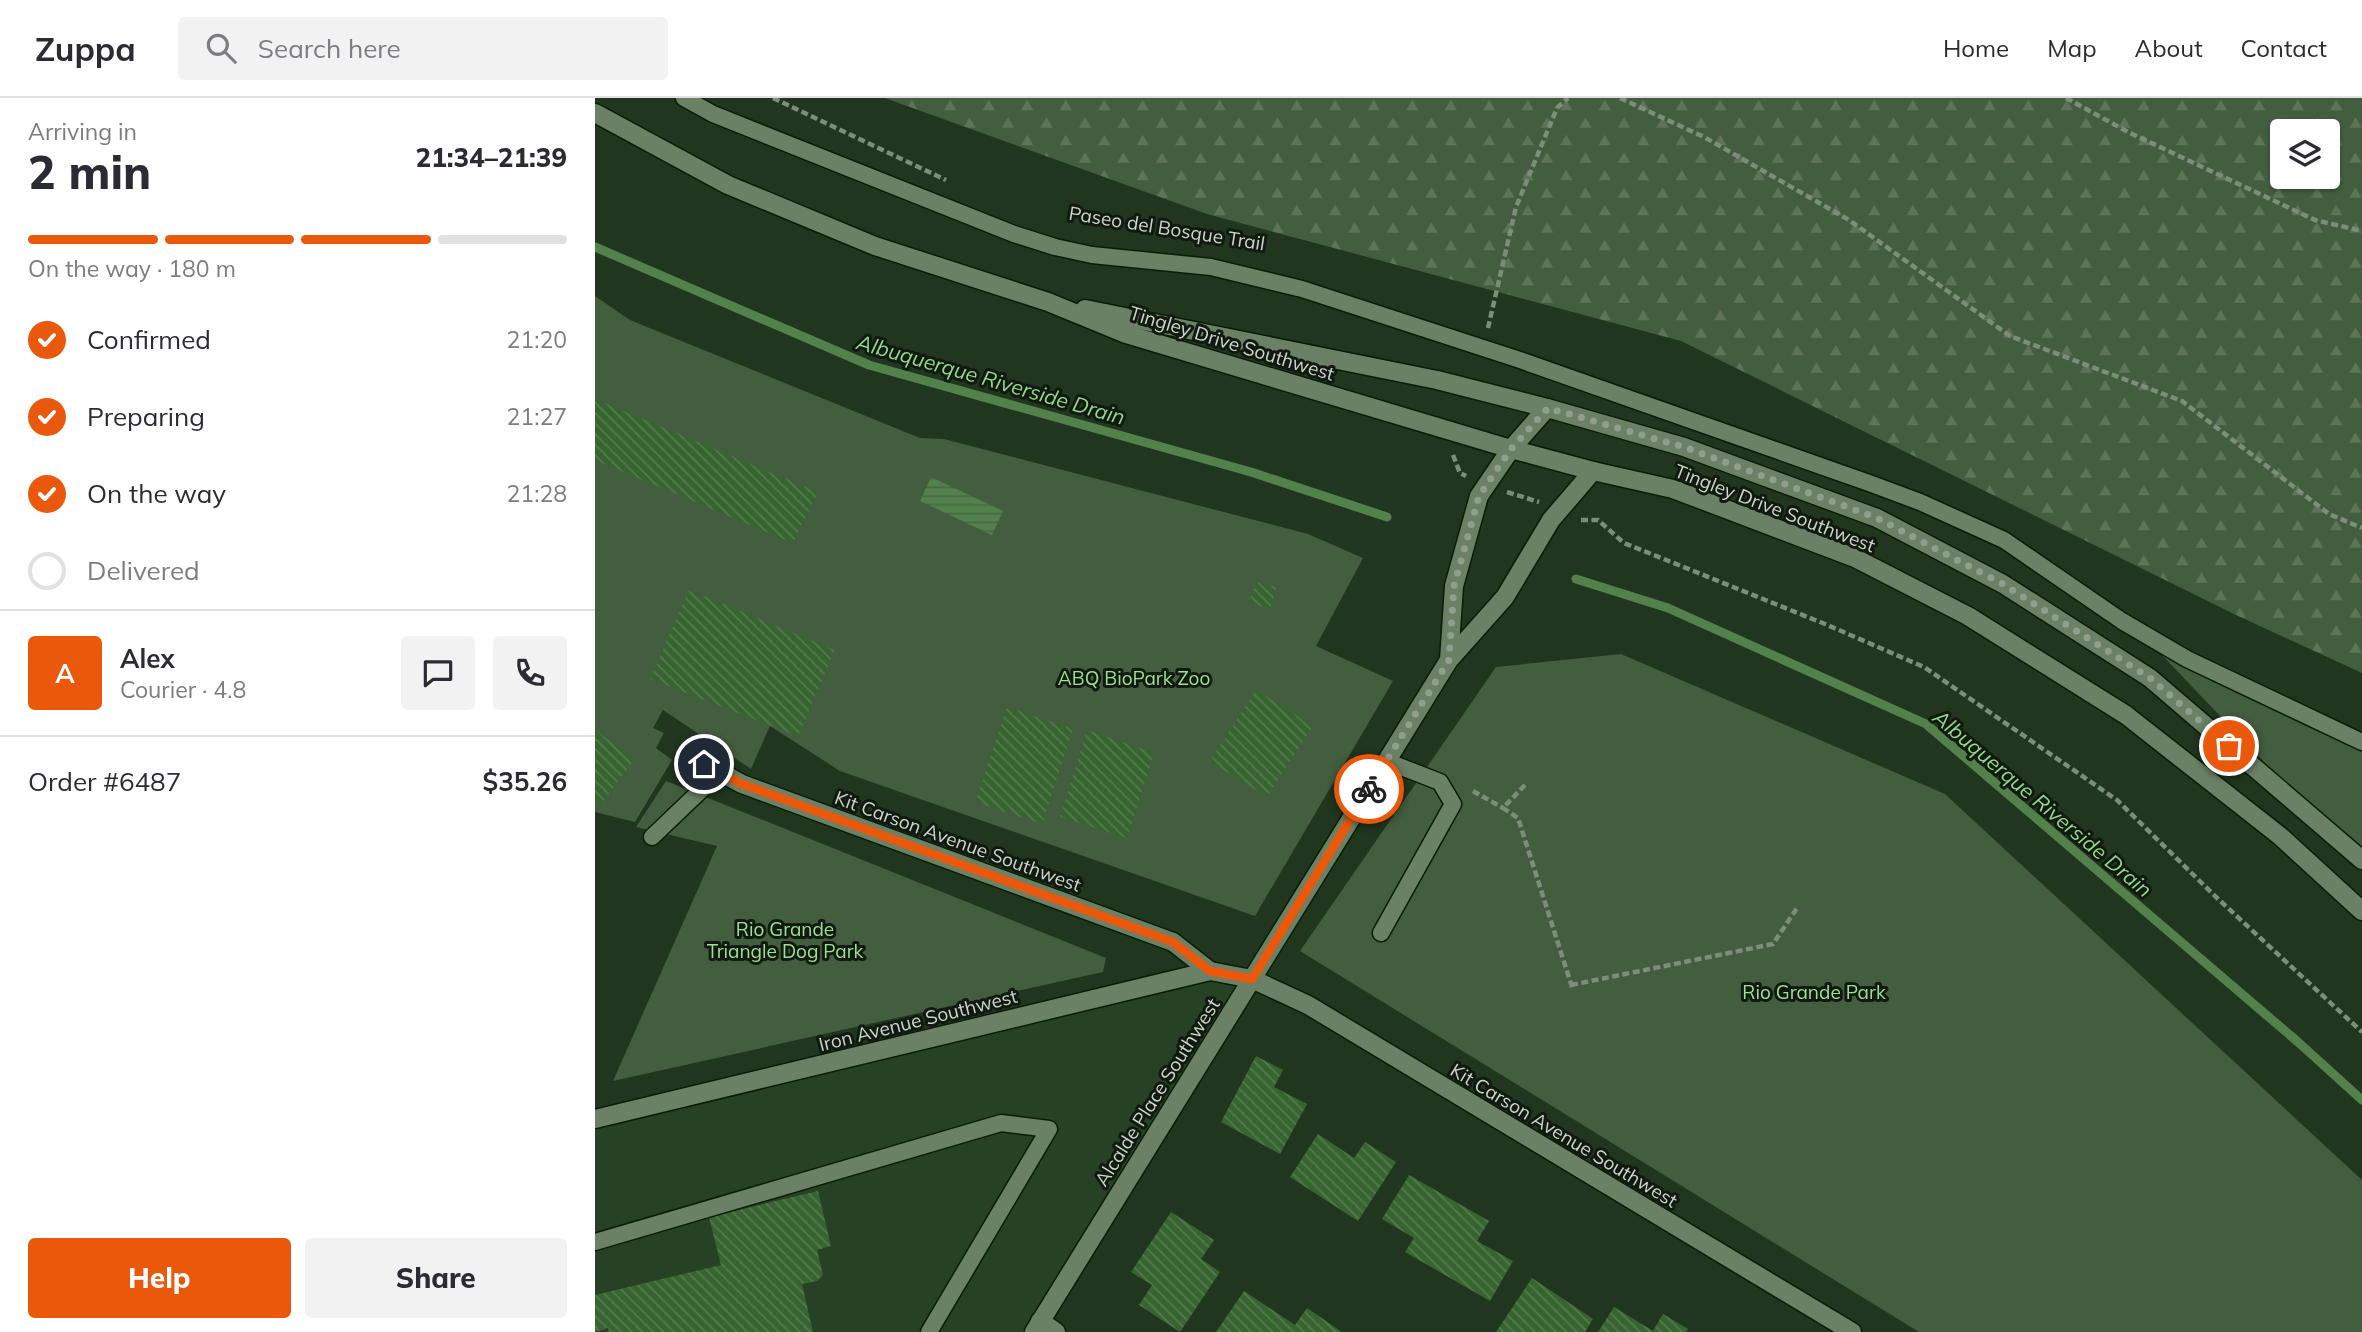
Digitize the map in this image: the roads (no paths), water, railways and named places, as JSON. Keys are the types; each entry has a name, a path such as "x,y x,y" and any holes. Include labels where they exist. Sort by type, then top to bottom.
{"street":[{"name":"Tingley Drive Southwest","path":"595,113 728,186 875,246 1048,302 1126,334 1511,449 1673,489 1842,553 1968,616 2126,715 2280,836 2362,911"},
{"name":"Tingley Drive Southwest","path":"1048,302 1437,380 1548,408 1684,447 1877,518 2003,584 2150,678 2362,860"},
{"name":"Alcalde Place Southwest","path":"1449,660 1454,586 1479,496 1511,449 1548,408"},
{"name":"Alcalde Place Southwest","path":"1037,1327 1449,660 1505,597 1551,520 1594,471"},
{"name":"Kit Carson Avenue Southwest","path":"689,755 742,784 1173,942 1210,971"},
{"name":"Iron Avenue Southwest","path":"595,1119 1210,971 1252,979"},
{"name":"Kit Carson Avenue Southwest","path":"1252,979 1308,1005 1852,1332"},
{"path":"1037,1327 1056,1332"}],"lane":[{"path":"684,98 713,114 846,169 911,191 1034,240 1092,256 1211,267 1302,289 1632,398 1920,502 2004,540 2122,621 2187,659 2362,742"},
{"path":"1381,933 1453,804 1440,782 1386,761"},
{"path":"653,837 720,772"},
{"path":"595,1242 1001,1124 1049,1129 929,1332"}],"waterway":[{"name":"Albuquerque Riverside Drain","path":"595,247 869,365 1251,472 1387,517"},
{"name":"Albuquerque Riverside Drain","path":"1576,579 1668,608 1926,724 2298,1042 2362,1100"}],"park label":[{"name":"ABQ BioPark Zoo","path":"1134,678"},
{"name":"Rio Grande Triangle Dog Park","path":"785,940"},
{"name":"Rio Grande Park","path":"1814,992"}]}
